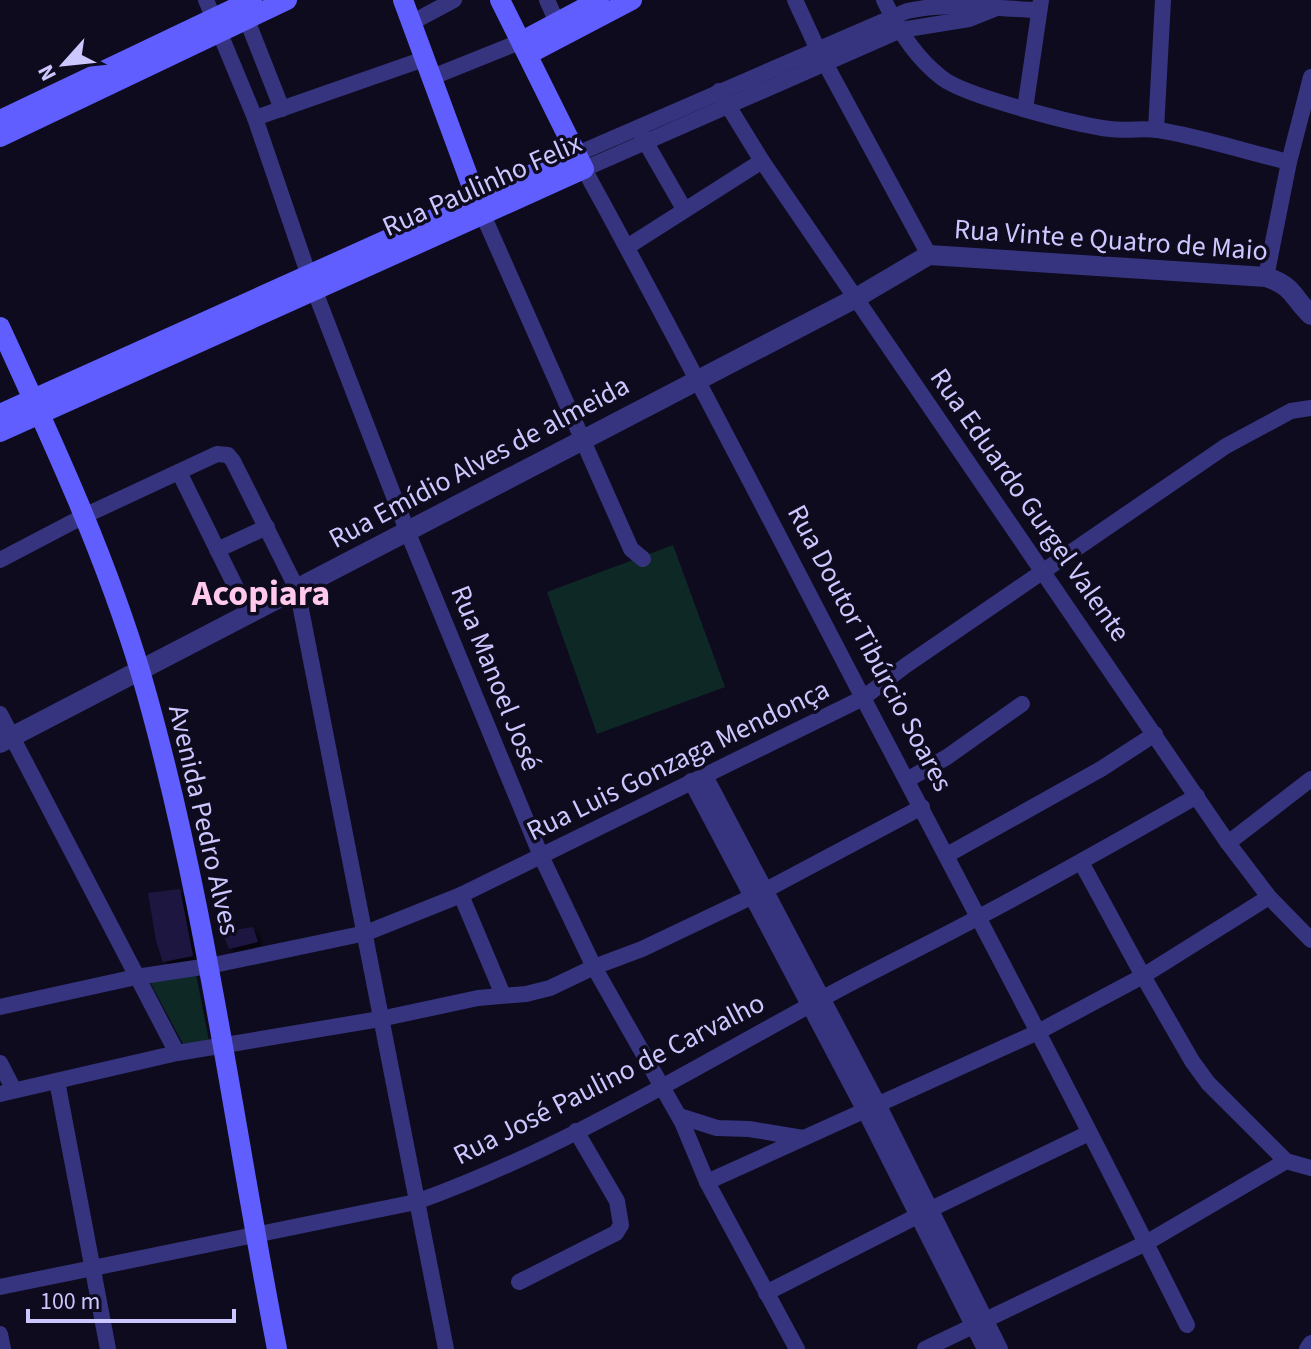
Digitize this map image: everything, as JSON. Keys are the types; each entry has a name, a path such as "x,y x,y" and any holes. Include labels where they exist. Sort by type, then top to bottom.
{"main road":[{"path":"0,120 214,17 287,0"},
{"path":"403,0 480,208"},
{"name":"Rua Doutor Tibúrcio Soares","path":"500,0 581,161"},
{"path":"557,31 599,0"},
{"path":"525,48 627,1"},
{"path":"0,137 214,17"},
{"name":"Rua Paulinho Felix","path":"0,432 37,406 581,161"},
{"name":"Avenida Pedro Alves","path":"0,327 84,516 140,671 165,766 209,966 277,1349"},
{"name":"Rua Paulinho Felix","path":"0,414 37,406"}],"street":[{"path":"411,23 454,0"},
{"path":"547,0 557,31"},
{"path":"795,0 821,56 929,255"},
{"path":"884,0 896,23 943,79 958,87 1025,109 1105,129 1130,132 1156,130 1289,162"},
{"path":"1156,130 1163,0"},
{"path":"1025,109 1040,5"},
{"name":"Rua Paulinho Felix","path":"581,161 896,23 969,19 994,9 1040,5"},
{"path":"246,8 282,109"},
{"name":"Rua Manoel José","path":"214,17 255,118 312,284 408,533 541,856 594,967 679,1116 707,1182 797,1349"},
{"path":"255,118 427,68 525,48"},
{"path":"1266,277 1289,162 1311,77"},
{"name":"Rua Eduardo Gurgel Valente","path":"723,98 762,161 1228,843 1269,897 1311,940"},
{"path":"641,136 684,209"},
{"name":"Rua Doutor Tibúrcio Soares","path":"581,161 699,379 947,855 1187,1325"},
{"path":"627,247 762,161"},
{"path":"480,208 631,549 643,559"},
{"name":"Rua Vinte e Quatro de Maio","path":"856,298 929,255 1266,277 1279,281 1294,292 1311,315"},
{"name":"Rua Emídio Alves de almeida","path":"6,740 856,298"},
{"name":"Rua Luis Gonzaga Mendonça","path":"0,1007 136,977 209,966 366,933 461,895 863,698 1226,446 1291,411 1311,408"},
{"path":"0,560 84,516 217,454 228,455 233,461 297,589 446,1349"},
{"path":"179,472 249,614"},
{"path":"217,550 267,527"},
{"path":"907,780 947,757 1022,704"},
{"path":"0,714 6,740 177,1053"},
{"path":"947,855 1101,769 1155,734"},
{"path":"698,778 872,1108 979,1323 1000,1349"},
{"path":"1228,843 1311,779"},
{"name":"Rua José Paulino de Carvalho","path":"0,1287 416,1202 442,1192 576,1131 661,1087 1081,862 1197,796"},
{"path":"0,1063 7,1092 177,1053 550,988 758,894 922,807"},
{"path":"1081,862 1143,976 1208,1083 1286,1161 1311,1168"},
{"path":"461,895 503,995"},
{"path":"707,1182 1038,1032 1143,976 1269,897"},
{"path":"57,1081 108,1349"},
{"path":"679,1116 717,1128 763,1130 803,1138"},
{"path":"519,1282 616,1233 621,1225 617,1201 576,1131"},
{"path":"766,1293 1089,1133"},
{"path":"925,1349 1146,1243 1286,1161"},
{"path":"979,1323 985,1349"},
{"path":"0,1334 3,1349"},
{"path":"1307,1349 1311,1343"}],"green space":[{"path":"673,545 725,687 597,734 547,592"},
{"path":"196,974 209,1041 183,1044 150,982"}],"building":[{"path":"180,889 193,956 163,962 148,893"},
{"path":"253,927 258,942 229,949 222,932"}],"district":[{"name":"Acopiara","path":"261,593"}]}
